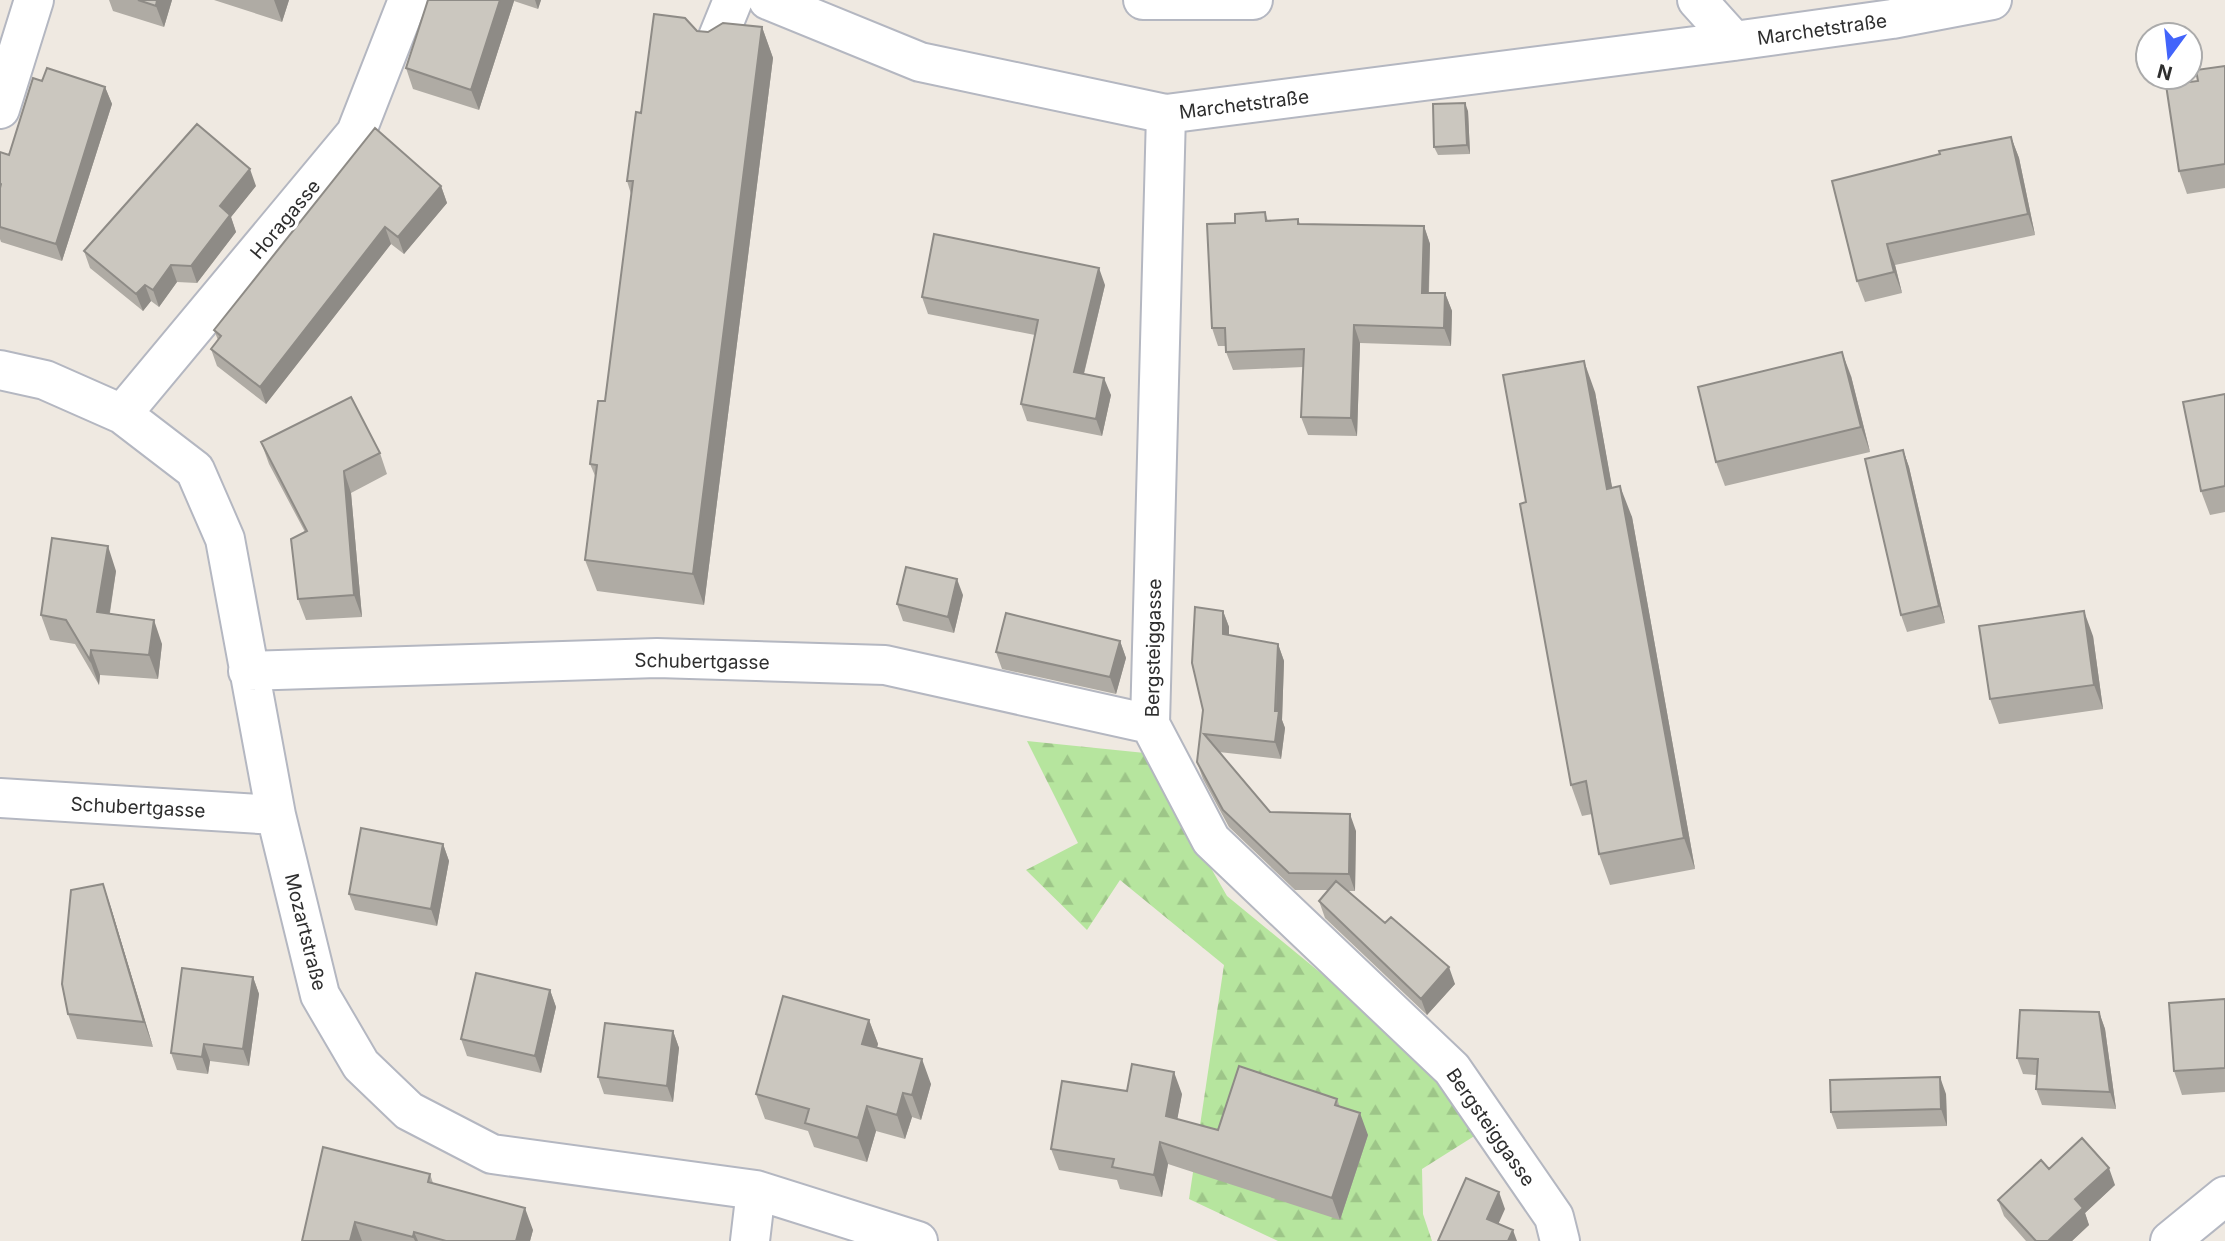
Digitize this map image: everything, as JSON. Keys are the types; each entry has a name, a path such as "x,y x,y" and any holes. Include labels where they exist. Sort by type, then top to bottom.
{"street":[{"path":"0,109 34,0"},
{"name":"Horagasse","path":"122,414 356,133 408,0"},
{"path":"716,42 733,0"},
{"name":"Marchetstraße","path":"768,0 920,62 1166,114 1734,41 1892,19 1992,0"},
{"path":"1164,1 1253,0"},
{"name":"Marchetstraße","path":"1697,0 1734,41"},
{"name":"Bergsteiggasse","path":"1166,114 1150,724 1211,840 1452,1069 1554,1217 1560,1241"},
{"name":"Mozartstraße","path":"0,370 44,380 122,414 195,470 225,539 276,815 320,995 361,1065 409,1111 492,1154 756,1190 918,1241"},
{"name":"Schubertgasse","path":"248,671 657,659 885,665 1150,724"},
{"name":"Schubertgasse","path":"0,798 276,815"},
{"path":"750,1241 756,1190"},
{"path":"2169,1241 2225,1196"}],"green space":[{"path":"1027,741 1145,753 1227,896 1434,1066 1476,1135 1422,1169 1423,1214 1432,1241 1278,1241 1189,1199 1224,965 1120,880 1087,930 1026,870 1078,843"}],"building":[{"path":"138,0 157,0 156,6"},
{"path":"428,0 500,0 471,90 406,68"},
{"path":"654,14 685,18 697,31 708,32 723,23 762,27 693,574 585,560 597,465 590,464 598,401 605,401 633,181 627,181 636,112 641,113"},
{"path":"2225,66 2225,164 2179,171 2167,91 2204,91 2204,69"},
{"path":"47,68 105,87 56,244 0,227 0,152 9,155 33,78 42,81"},
{"path":"1465,103 1467,145 1434,147 1433,104"},
{"path":"197,124 250,169 220,206 230,215 191,266 171,265 153,290 145,285 136,294 84,251"},
{"path":"375,128 441,186 398,237 385,227 260,387 211,349 221,336 214,330"},
{"path":"2011,137 2028,214 1887,244 1894,272 1857,281 1832,181 1940,154 1939,151"},
{"path":"1265,212 1266,221 1298,219 1298,224 1424,226 1422,293 1445,293 1444,328 1354,325 1351,418 1301,417 1304,349 1226,352 1225,328 1212,328 1207,224 1235,223 1235,214"},
{"path":"934,234 1099,268 1074,372 1104,378 1096,419 1021,404 1038,320 922,297"},
{"path":"1842,352 1861,427 1716,462 1698,387"},
{"path":"1584,361 1607,489 1620,486 1684,838 1599,854 1586,781 1571,785 1520,504 1526,502 1503,375"},
{"path":"2225,394 2225,486 2201,491 2183,402"},
{"path":"351,397 380,453 344,471 354,595 298,599 291,539 307,531 261,442"},
{"path":"1903,450 1939,606 1901,615 1865,459"},
{"path":"52,538 108,546 97,612 154,620 149,655 91,650 90,660 66,620 41,615"},
{"path":"906,567 957,579 948,617 897,604"},
{"path":"1195,607 1223,611 1223,634 1278,644 1275,711 1279,711 1275,742 1204,734 1270,812 1350,814 1349,874 1289,873 1223,810 1197,762 1203,710 1192,663"},
{"path":"2084,611 2094,685 1990,699 1979,626"},
{"path":"1006,613 1120,641 1110,677 996,652"},
{"path":"361,828 443,844 431,909 349,894"},
{"path":"1336,881 1385,923 1391,917 1449,967 1421,999 1319,901"},
{"path":"103,884 144,1022 68,1014 62,984 71,890"},
{"path":"182,968 253,977 243,1049 204,1044 202,1057 171,1053"},
{"path":"476,973 550,990 535,1056 461,1039"},
{"path":"783,996 869,1020 862,1044 922,1059 912,1095 903,1093 897,1115 867,1106 858,1138 805,1123 809,1109 756,1094"},
{"path":"2225,999 2225,1068 2174,1071 2169,1003"},
{"path":"2020,1010 2099,1012 2110,1092 2036,1089 2038,1059 2017,1058"},
{"path":"605,1023 673,1031 667,1086 598,1077"},
{"path":"1132,1064 1174,1072 1166,1116 1218,1130 1239,1066 1337,1099 1335,1105 1360,1113 1332,1198 1160,1142 1154,1175 1112,1167 1114,1159 1051,1149 1062,1081 1127,1091"},
{"path":"1940,1077 1941,1109 1831,1112 1830,1080"},
{"path":"2082,1138 2109,1168 2075,1199 2083,1208 2048,1241 2036,1241 1998,1200 2041,1160 2049,1169"},
{"path":"323,1147 430,1174 428,1182 525,1208 516,1241 446,1241 414,1232 413,1237 355,1222 350,1241 302,1241"},
{"path":"1466,1178 1499,1192 1487,1219 1513,1230 1508,1241 1438,1241"}]}
